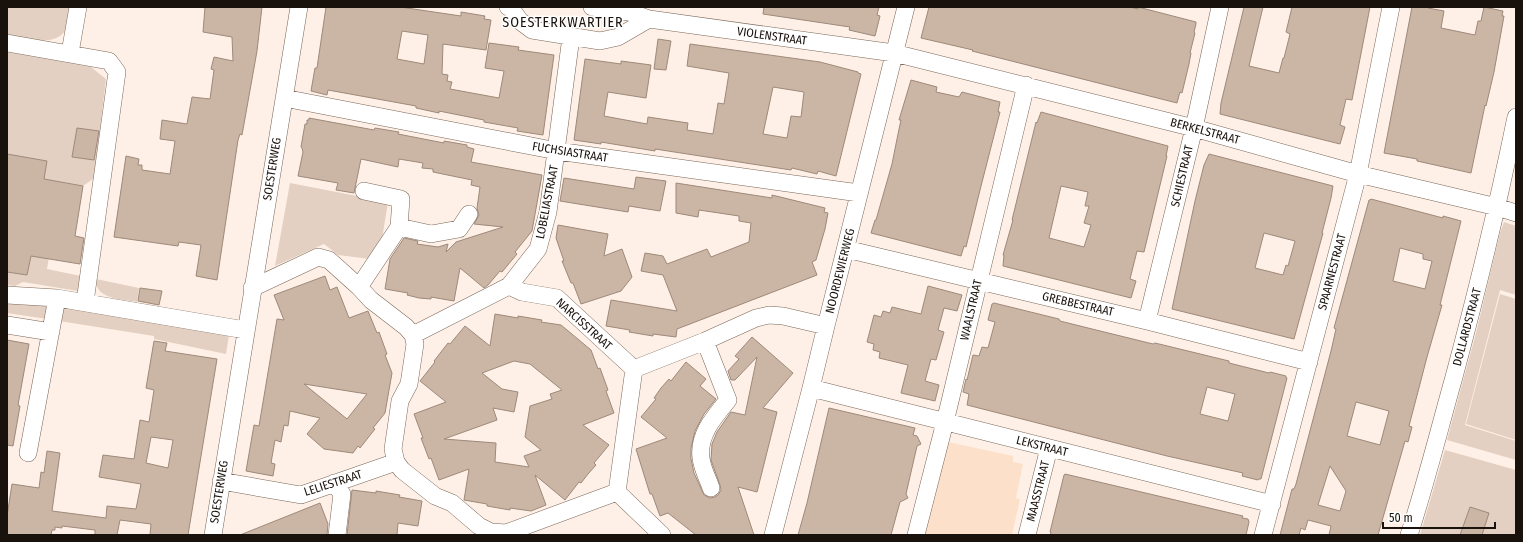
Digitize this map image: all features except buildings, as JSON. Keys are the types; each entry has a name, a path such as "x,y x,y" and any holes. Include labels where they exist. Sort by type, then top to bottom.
{"street":[{"path":"70,53 78,7"},
{"name":"SOESTERWEG","path":"212,535 299,7"},
{"path":"509,7 520,21 532,30 600,41 618,37 650,13"},
{"name":"VIOLENSTRAAT","path":"592,7 650,13 894,53"},
{"name":"NOORDEWIERWEG","path":"773,535 812,388 826,326 906,7"},
{"name":"SCHIESTRAAT","path":"1148,321 1194,128 1218,7"},
{"name":"SPAARNESTRAAT","path":"1264,535 1358,174 1391,7"},
{"name":"LOBELIASTRAAT","path":"509,286 538,249 548,212 571,37"},
{"path":"7,43 109,61 117,72 85,302"},
{"name":"BERKELSTRAAT","path":"894,53 1194,128 1358,174 1497,207 1516,214"},
{"name":"WAALSTRAAT","path":"916,535 945,422 1026,85"},
{"name":"FUCHSIASTRAAT","path":"284,98 557,151 859,193"},
{"name":"DOLLARDSTRAAT","path":"1409,535 1441,424 1497,207 1516,117"},
{"path":"359,287 399,227 401,199 364,191"},
{"path":"399,227 431,234 459,229 469,214"},
{"name":"GREBBESTRAAT","path":"846,248 1148,321 1309,362"},
{"path":"252,288 318,257 329,260 371,300 406,326 413,335 415,344 409,384 400,401 393,449 396,462 402,470 435,496 452,503 478,530 506,533 617,492"},
{"path":"413,335 509,286"},
{"name":"NARCISSTRAAT","path":"509,286 522,292 557,298 634,369"},
{"path":"7,295 58,298 245,330"},
{"path":"28,453 58,298"},
{"path":"617,492 634,369 705,341 756,318 769,315 783,316 826,326"},
{"path":"7,325 51,332"},
{"path":"705,341 728,400 708,426 702,442 701,459 711,488"},
{"name":"LEKSTRAAT","path":"812,388 1272,504"},
{"name":"MAASSTRAAT","path":"1027,535 1049,448"},
{"name":"LELIESTRAAT","path":"221,481 301,495 396,462"},
{"path":"334,484 342,494 337,535"},
{"path":"617,492 662,535"}],"shaded area":[{"path":"7,7 71,7 69,23 64,33 57,38 50,40 32,40 7,35"},
{"path":"7,52 91,67 106,79 95,170 96,177 83,186 62,182 47,269 81,276 78,291 23,282 15,286 7,285 7,272 27,275 46,164 7,157"},
{"path":"290,183 388,202 381,245 370,259 338,255 324,244 275,266"},
{"path":"1504,222 1516,226 1516,295 1500,290 1465,425 1516,441 1516,460 1447,440"},
{"path":"96,279 139,288 137,302 117,299 105,295 97,286"},
{"path":"1500,294 1516,299 1516,440 1466,424"},
{"path":"7,302 49,304 47,319 7,313"},
{"path":"62,306 229,335 226,354 154,339 154,336 59,321"},
{"path":"948,442 1013,456 1013,462 1023,464 1016,498 1020,499 1012,535 923,535"},
{"path":"1445,450 1516,470 1516,535 1420,535"}],"district":[{"name":"SOESTERKWARTIER","path":"563,22"}]}
